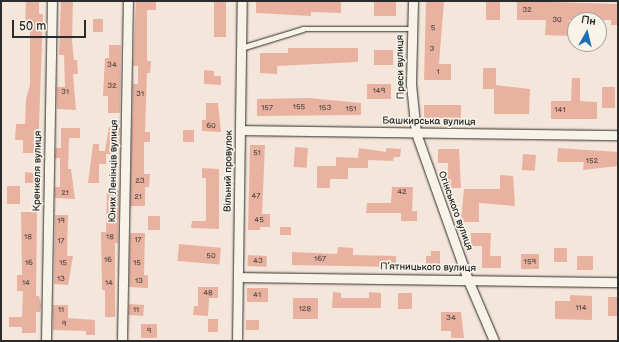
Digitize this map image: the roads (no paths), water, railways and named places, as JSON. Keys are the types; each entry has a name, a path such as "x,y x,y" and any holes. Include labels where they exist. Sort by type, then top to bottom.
{"street":[{"name":"Кренкеля вулиця","path":"46,341 52,1"},
{"name":"Юних Ленінців вулиця","path":"122,341 128,1"},
{"name":"Вільний провулок","path":"237,341 242,1"},
{"name":"Преси вулиця","path":"413,1 411,84 416,133"},
{"name":"Башкирська вулиця","path":"240,130 618,135"},
{"name":"Огінського вулиця","path":"416,133 468,280 494,341"},
{"name":"П’ятницького вулиця","path":"238,277 618,282"}],"lane":[{"path":"241,48 303,29 412,29"}]}
